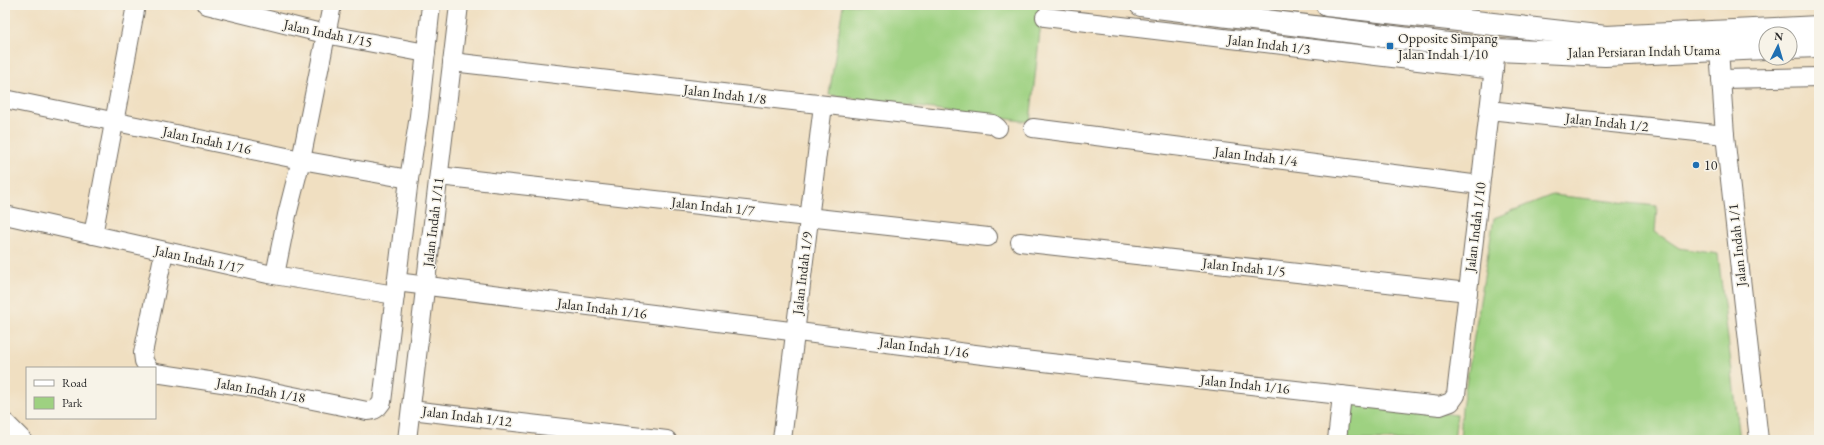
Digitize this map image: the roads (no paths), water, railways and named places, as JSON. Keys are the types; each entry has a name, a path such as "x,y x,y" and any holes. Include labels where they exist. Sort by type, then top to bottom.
{"main road":[{"name":"Jalan Persiaran Indah Utama","path":"1141,5 1495,60 1758,48"},
{"name":"Jalan Persiaran Indah Utama","path":"1326,5 1606,37 1818,41"},
{"path":"1454,20 1485,32 1495,60"},
{"path":"1495,60 1502,40 1510,35 1535,30"},
{"name":"Jalan Persiaran Indah Utama","path":"1798,45 1818,41"},
{"path":"5,424 20,440"}],"street":[{"path":"93,235 136,5"},
{"name":"Jalan Indah 1/15","path":"207,5 325,34 426,52"},
{"path":"276,275 287,215 301,160 332,5"},
{"name":"Jalan Indah 1/11","path":"367,411 374,411 382,402 409,179 419,116 431,5"},
{"name":"Jalan Indah 1/11","path":"407,440 459,5"},
{"name":"Jalan Indah 1/3","path":"1045,17 1495,60"},
{"name":"Jalan Indah 1/1","path":"1719,50 1725,135 1759,440"},
{"name":"Jalan Indah 1/10","path":"1451,402 1456,395 1495,60"},
{"name":"Jalan Indah 1/8","path":"452,62 993,124 998,128"},
{"path":"1721,79 1819,77"},
{"name":"Jalan Indah 1/16","path":"5,99 114,120 301,160 409,179"},
{"name":"Jalan Indah 1/9","path":"782,440 822,105"},
{"name":"Jalan Indah 1/2","path":"1489,110 1725,135"},
{"name":"Jalan Indah 1/4","path":"1032,128 1480,185"},
{"name":"Jalan Indah 1/7","path":"439,176 988,237"},
{"name":"Jalan Indah 1/17","path":"5,216 164,252 276,275 395,289"},
{"name":"Jalan Indah 1/5","path":"1020,242 1468,292"},
{"path":"147,367 144,361 143,353 164,252"},
{"name":"Jalan Indah 1/16","path":"395,289 425,286 1007,358 1440,406 1451,402"},
{"name":"Jalan Indah 1/18","path":"156,372 249,387 367,411"},
{"path":"1337,440 1342,395"},
{"name":"Jalan Indah 1/12","path":"411,410 667,440"}],"place":[{"name":"Opposite Simpang Jalan Indah 1/10","path":"1390,46"},
{"name":"10","path":"1696,165"}]}
